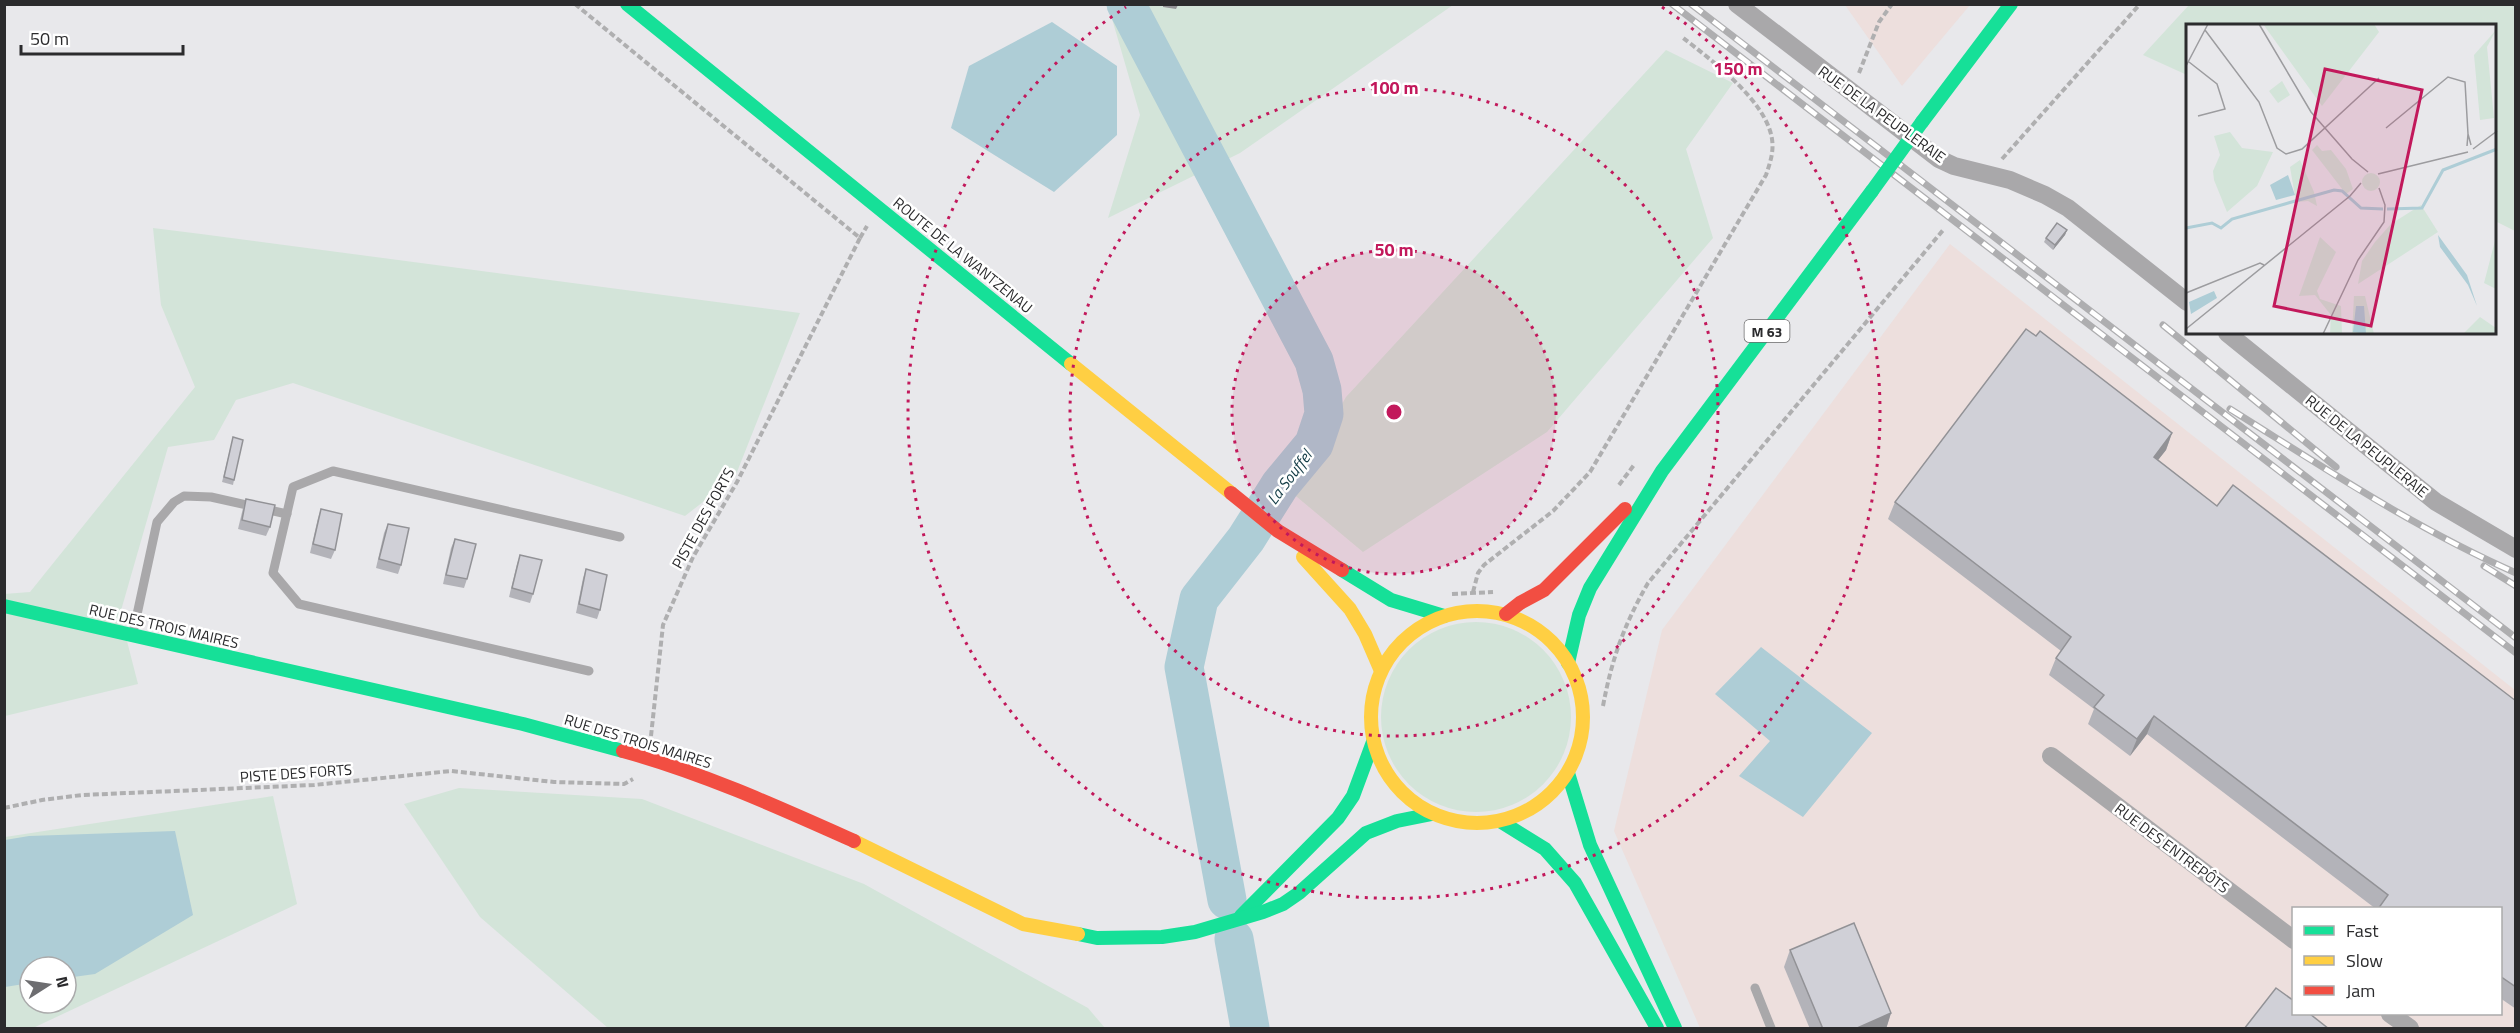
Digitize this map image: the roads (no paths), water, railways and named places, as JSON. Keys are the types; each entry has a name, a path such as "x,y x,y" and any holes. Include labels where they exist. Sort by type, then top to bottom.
{"main road":[{"name":"ROUTE DE LA WANTZENAU","path":"627,4 1278,531 1391,600 1444,616"},
{"name":"M 63","path":"1568,663 1579,615 1590,588 1662,471 2011,4"},
{"name":"M 63","path":"1506,614 1520,603 1544,590 1562,574 1662,471"},
{"name":"ROUTE DE LA WANTZENAU","path":"1278,531 1346,605 1363,629 1372,657 1381,671"},
{"name":"RUE DES TROIS MAIRES","path":"4,606 523,724 649,758 763,800 855,841 1023,924 1097,938 1162,937 1195,932 1263,912 1283,904 1299,893 1366,833 1397,821 1432,814"},
{"path":"1475,610 1506,614 1531,625 1552,642 1568,663 1578,684 1583,707 1583,730 1578,752 1568,773 1555,790 1539,804 1520,815 1500,821 1466,823 1432,814 1412,801 1394,784 1381,764 1373,742 1370,718 1373,694 1381,671 1396,647 1418,628 1444,616 1475,610"},
{"name":"RUE DES TROIS MAIRES","path":"1240,917 1338,818 1353,796 1373,742"},
{"path":"1568,773 1590,845 1675,1029"},
{"path":"1500,821 1545,849 1575,883 1658,1029"}],"street":[{"name":"RUE DE LA PEUPLERAIE","path":"1737,4 1939,159 1954,166 2030,187 2067,208 2186,301"},
{"name":"RUE DE LA PEUPLERAIE","path":"2227,334 2436,502 2516,549"},
{"name":"RUE DES ENTREPÔTS","path":"2051,756 2292,938"},
{"path":"2391,1015 2410,1029"}],"lane":[{"path":"589,671 299,604 273,573 293,487 333,471 620,537"},
{"path":"132,636 157,522 174,502 184,496 211,497 287,514"},
{"path":"1755,988 1771,1029"}],"water":[{"path":"1052,22 1117,66 1117,135 1054,192 951,128 969,66"},
{"path":"1761,647 1872,733 1803,817 1739,776 1770,741 1715,694"},
{"path":"175,831 193,915 95,974 78,976 78,955 18,955 18,985 5,987 5,840 29,836"}],"waterway":[{"name":"La Souffel","path":"1126,4 1314,361 1322,390 1324,414 1314,444 1280,485 1246,539 1199,599 1184,667 1227,900"},
{"name":"La Souffel","path":"1234,939 1250,1028"}],"railway":[{"path":"1672,4 2516,653"},
{"path":"1691,4 2516,638"},
{"path":"2163,325 2336,467"},
{"path":"2230,409 2405,517 2516,573"},
{"path":"2484,566 2516,586"}]}
